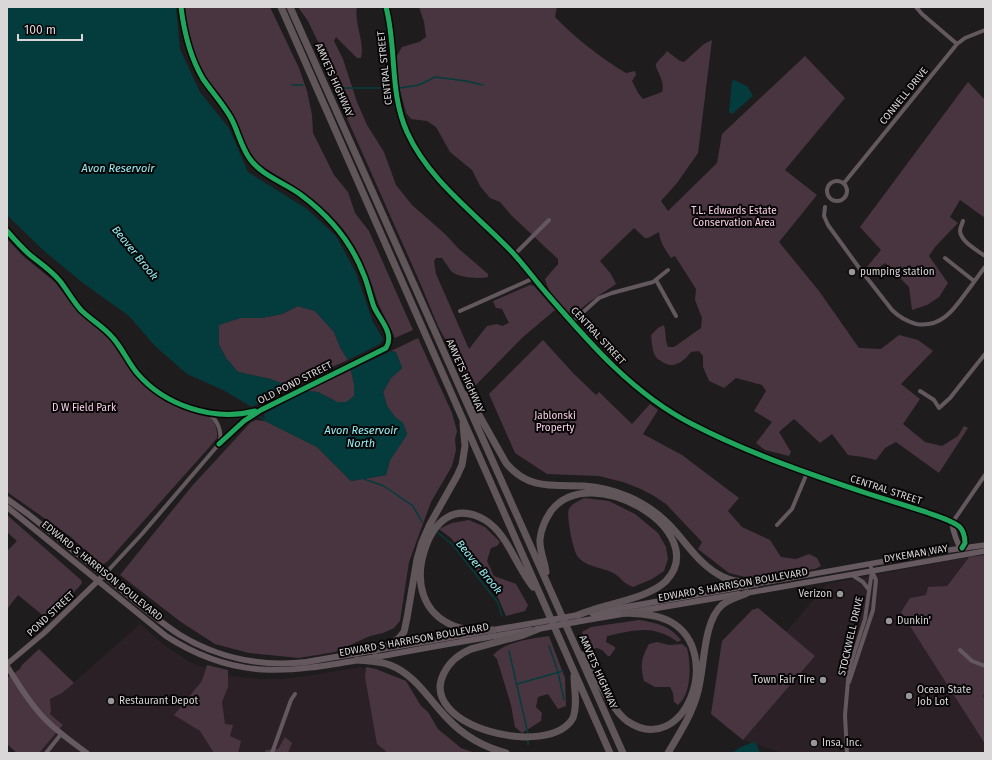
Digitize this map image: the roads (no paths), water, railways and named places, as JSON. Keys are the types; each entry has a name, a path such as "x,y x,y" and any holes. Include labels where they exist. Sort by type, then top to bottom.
{"highway":[{"name":"AMVETS HIGHWAY","path":"281,7 610,753"},
{"name":"AMVETS HIGHWAY","path":"290,7 623,753"},
{"path":"459,387 470,399 506,463 526,480 538,484 598,488 627,496 648,507 662,518 710,570 728,579 756,584"},
{"path":"374,651 396,641 402,635 406,627 417,559 422,542 430,524 460,470 463,459 465,446 462,418"},
{"path":"548,584 540,546 542,530 550,513 565,499 577,494 589,492 612,496 635,505 652,516 662,525 672,537 676,552 676,562 673,571 666,581 646,594 590,610 580,618"},
{"path":"493,630 468,629 453,625 436,615 425,600 420,585 422,561 429,536 435,527 443,520 452,516 468,514 480,517 491,524 499,532 529,582 540,595"},
{"path":"668,753 687,719 697,696 708,631 713,617 727,602 747,593"},
{"path":"578,652 587,660 615,708 627,721 645,729 656,730 666,728 678,720 688,705 694,685 696,665 695,655 691,643 682,630 664,619 646,614 624,614"},
{"path":"513,750 480,738 456,720 447,710 442,700 440,690 441,680 449,665 463,652 523,635 539,625"},
{"path":"357,660 384,663 404,672 415,681 445,717 458,729 483,745 506,753"},
{"path":"561,737 568,728 575,712 576,700 574,674"}],"main road":[{"name":"EDWARD S HARRISON BOULEVARD","path":"7,499 28,514 161,622 180,635 208,649 237,659 290,664 493,630 539,625"},
{"name":"EDWARD S HARRISON BOULEVARD","path":"7,507 166,636 193,651 222,662 252,669 282,671 305,669 756,584"},
{"name":"EDWARD S HARRISON BOULEVARD","path":"580,618 624,614 747,593"}],"street":[{"name":"OLD POND STREET","path":"104,576 219,444 244,421 261,410 386,348 389,343 389,334 375,308 363,272 351,250 334,226 313,205 291,188 257,168 250,159 227,110 203,78 196,65 187,40 181,7"},
{"name":"CENTRAL STREET","path":"386,7 391,32 397,98 402,119 411,140 422,159 434,174 514,254 572,322 623,376 649,398 665,409 712,434 807,473 939,517 952,523"},
{"path":"916,7 922,14 958,44"},
{"name":"CONNELL DRIVE","path":"844,183 958,44 965,38 985,30"},
{"name":"CONNELL DRIVE","path":"839,181 844,183 847,190 844,198 840,200 832,199 828,192 831,184 839,181"},
{"path":"825,207 825,219 830,228 892,310 904,320 923,324 932,324 945,318 954,309 985,267"},
{"path":"514,254 549,220"},
{"path":"963,221 960,230 962,236 985,256"},
{"path":"7,231 27,252 49,269 82,310 114,339 136,372 147,384 179,404 207,413 213,417 218,423 220,433 219,444"},
{"path":"946,258 974,281"},
{"path":"572,322 593,303 605,295 656,280 668,270"},
{"path":"460,311 534,278"},
{"path":"656,280 676,316"},
{"path":"920,391 934,400 939,408 950,398 985,354"},
{"path":"207,413 241,414 261,410"},
{"path":"777,525 792,509 807,473"},
{"path":"952,523 985,475"},
{"path":"952,523 957,543 962,548 963,555 985,552"},
{"path":"952,523 957,525 964,534 965,543 962,548"},
{"path":"962,548 985,545"},
{"name":"DYKEMAN WAY","path":"870,564 962,548"},
{"name":"DYKEMAN WAY","path":"872,571 963,555"},
{"name":"EDWARD S HARRISON BOULEVARD","path":"756,584 870,564"},
{"name":"STOCKWELL DRIVE","path":"848,684 853,675 873,610 876,580 870,564"},
{"name":"EDWARD S HARRISON BOULEVARD","path":"747,593 872,571"},
{"name":"STOCKWELL DRIVE","path":"847,753 845,715 849,669 865,619 872,571"},
{"name":"STOCKWELL DRIVE","path":"852,575 863,582 869,591"},
{"name":"POND STREET","path":"7,665 33,644 104,576"},
{"path":"960,650 972,661 985,666"},
{"path":"7,665 33,706 45,719 87,753"},
{"path":"272,753 291,700 295,694"},
{"path":"46,753 62,733"}],"water":[{"name":"Avon Reservoir","path":"7,7 176,7 180,49 200,92 229,128 248,172 307,209 336,236 356,273 373,322 383,339 380,344 348,360 340,347 334,332 315,311 298,306 282,314 262,318 240,318 219,325 219,345 226,358 238,372 270,379 289,386 252,407 223,390 187,374 155,346 129,316 83,283 44,251 7,215"},
{"path":"734,80 747,86 753,96 732,114 729,112 732,81"},
{"name":"Avon Reservoir North","path":"391,351 396,352 402,368 391,378 383,392 387,406 395,417 403,423 407,435 390,460 386,475 351,481 317,447 265,421 264,414 307,391 318,392 337,402 346,402 354,396 354,384 351,370"},
{"path":"753,742 757,745 759,751 763,753 732,753 739,748"}],"waterway":[{"path":"400,88 419,85 435,77 483,85"},
{"path":"292,85 303,85"},
{"path":"335,87 383,88"},
{"name":"Beaver Brook","path":"260,417 267,421"},
{"name":"Beaver Brook","path":"364,479 384,486 413,506 422,522"},
{"name":"Beaver Brook","path":"437,532 453,545 498,603 502,616"},
{"path":"549,646 558,672 564,700"},
{"name":"Beaver Brook","path":"509,651 528,734"},
{"path":"517,684 563,671"},
{"name":"Beaver Brook","path":"528,739 528,745"}],"place":[{"name":"pumping station","path":"852,272"},
{"name":"Verizon","path":"840,594"},
{"name":"Dunkin'","path":"889,621"},
{"name":"Town Fair Tire","path":"823,680"},
{"name":"Ocean State Job Lot","path":"909,696"},
{"name":"Restaurant Depot","path":"111,701"},
{"name":"Insa, Inc.","path":"814,743"}],"park label":[{"name":"T.L. Edwards Estate Conservation Area","path":"734,216"},
{"name":"D W Field Park","path":"84,408"},
{"name":"Jablonski Property","path":"555,422"}]}
